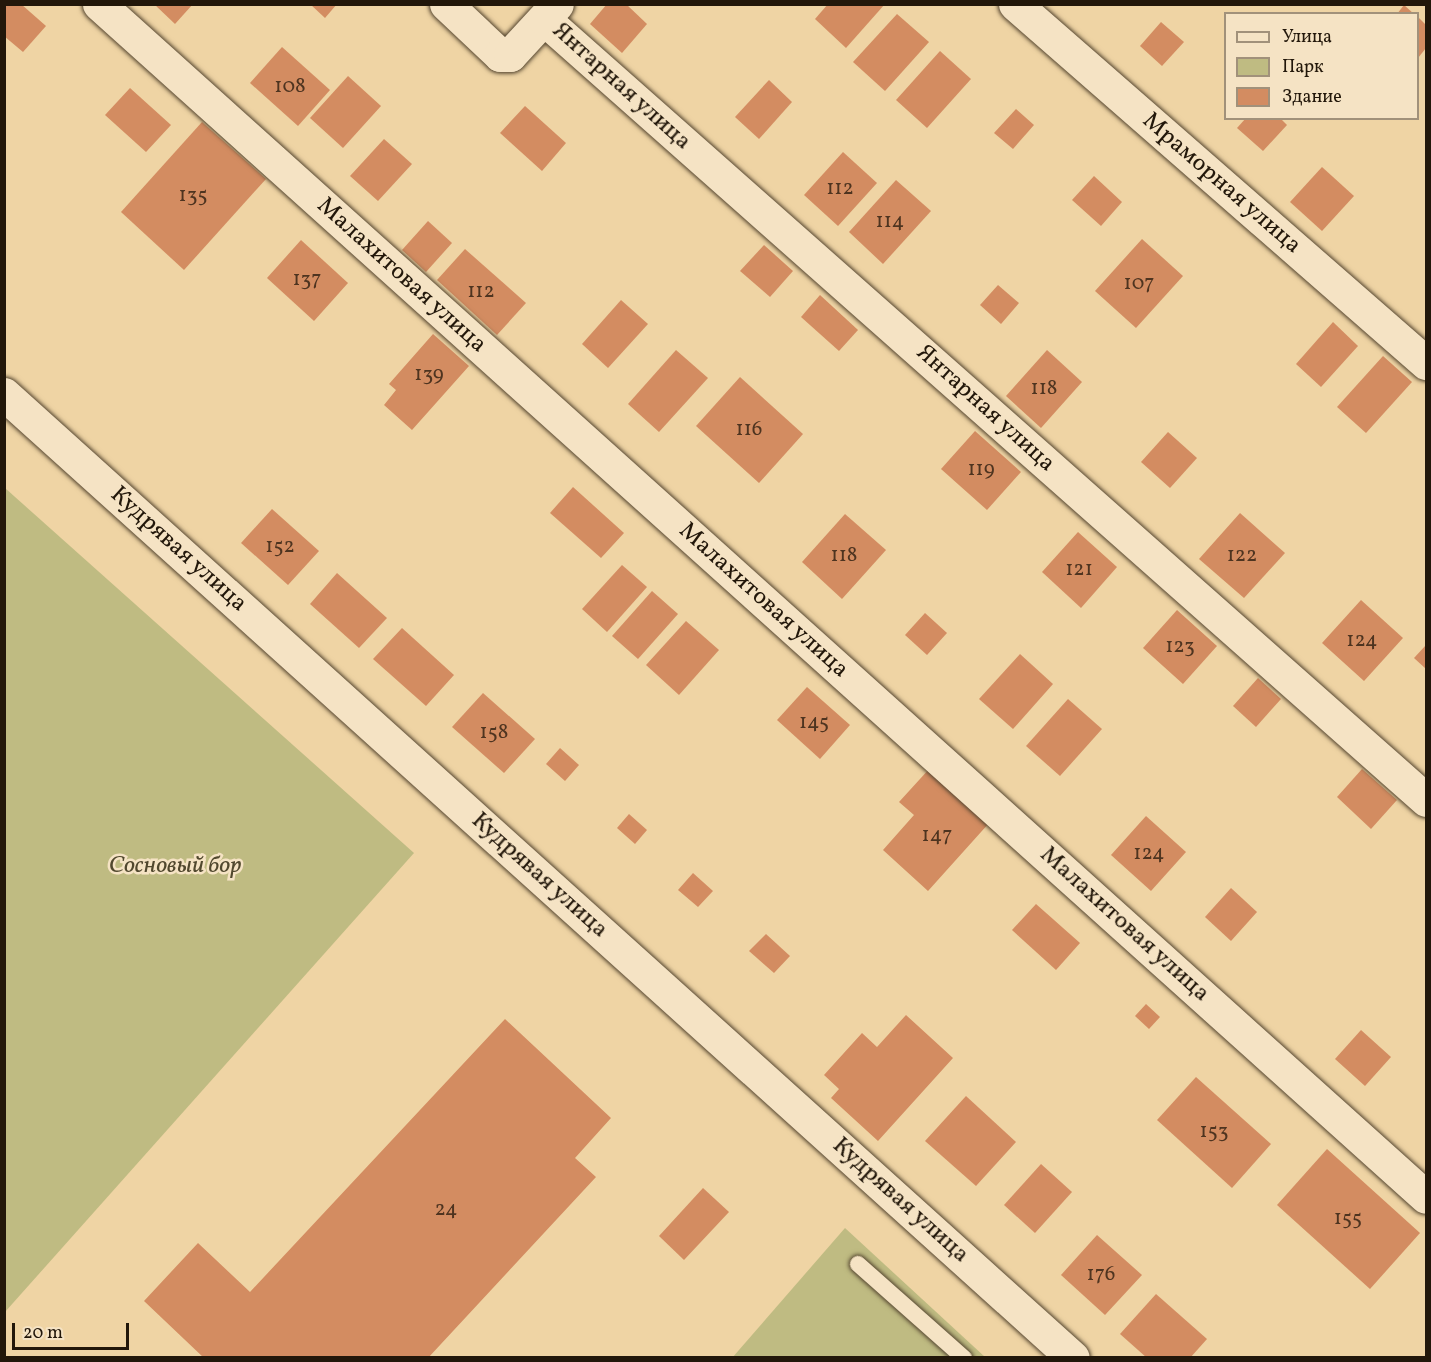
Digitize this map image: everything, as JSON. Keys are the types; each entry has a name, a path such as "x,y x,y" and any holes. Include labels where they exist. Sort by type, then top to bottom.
{"street":[{"name":"Малахитовая улица","path":"99,4 1426,1197"},
{"path":"446,4 500,55 510,55 551,12"},
{"name":"Мраморная улица","path":"1015,4 1426,363"},
{"name":"Янтарная улица","path":"551,12 1426,800"},
{"name":"Кудрявая улица","path":"4,394 1073,1358"}],"lane":[{"path":"858,1264 964,1358"}],"green space":[{"name":"Сосновый бор","path":"5,488 414,853 5,1312"},
{"path":"845,1228 985,1357 732,1358"}],"building":[{"path":"4,4 21,4 46,26 23,52 4,36"},
{"path":"154,4 193,4 175,24"},
{"path":"310,4 337,4 325,18"},
{"path":"607,4 626,4 647,24 622,53 590,24"},
{"path":"828,4 885,4 846,48 815,19"},
{"path":"1404,5 1412,12 1399,12"},
{"path":"897,14 929,42 885,91 853,62"},
{"path":"1419,18 1426,25 1426,48 1419,57"},
{"path":"1161,22 1184,42 1162,66 1140,46"},
{"path":"282,47 330,90 298,126 250,83"},
{"path":"940,51 971,79 927,128 896,100"},
{"path":"348,76 381,106 343,148 310,118"},
{"path":"769,80 792,102 759,139 735,117"},
{"path":"130,88 171,125 146,152 105,115"},
{"path":"525,106 566,143 542,171 500,133"},
{"path":"1016,109 1034,125 1013,149 994,133"},
{"path":"1244,120 1282,120 1287,125 1263,151 1237,128"},
{"path":"202,122 266,179 184,270 121,212"},
{"path":"384,139 412,164 378,201 350,176"},
{"path":"843,152 877,183 838,226 804,195"},
{"path":"1322,167 1354,196 1322,231 1290,202"},
{"path":"1094,176 1122,202 1101,226 1072,200"},
{"path":"896,180 931,211 883,264 849,232"},
{"path":"428,221 452,243 426,272 402,250"},
{"path":"1142,239 1183,276 1136,328 1095,291"},
{"path":"301,240 348,283 314,321 267,278"},
{"path":"764,245 793,271 770,297 740,271"},
{"path":"465,249 526,303 497,335 437,280"},
{"path":"998,285 1019,303 1001,324 980,305"},
{"path":"820,295 858,330 839,351 801,317"},
{"path":"621,300 648,324 608,368 582,344"},
{"path":"1333,322 1358,346 1321,387 1296,364"},
{"path":"433,334 469,366 412,430 384,405 396,390 389,384"},
{"path":"676,350 708,378 659,432 628,404"},
{"path":"1047,350 1082,382 1041,428 1006,396"},
{"path":"1383,356 1412,382 1366,433 1337,407"},
{"path":"740,377 803,434 759,483 696,426"},
{"path":"975,431 1021,472 987,510 941,469"},
{"path":"1168,432 1197,458 1170,488 1141,462"},
{"path":"573,487 624,533 601,558 550,513"},
{"path":"272,509 319,551 288,585 241,543"},
{"path":"1240,513 1285,553 1244,598 1199,559"},
{"path":"845,514 886,550 842,599 802,562"},
{"path":"1078,532 1117,567 1081,608 1042,572"},
{"path":"622,565 647,587 607,632 582,609"},
{"path":"337,573 387,618 359,648 310,604"},
{"path":"652,591 678,614 638,659 612,636"},
{"path":"1361,600 1403,638 1364,681 1322,643"},
{"path":"1177,610 1217,646 1183,684 1143,648"},
{"path":"925,613 947,633 927,655 905,635"},
{"path":"686,621 719,650 679,695 646,665"},
{"path":"402,628 454,675 426,706 373,659"},
{"path":"1426,645 1426,669 1414,658"},
{"path":"1020,654 1053,684 1013,729 979,699"},
{"path":"1258,678 1281,699 1256,727 1233,706"},
{"path":"807,687 850,725 820,759 777,720"},
{"path":"483,693 535,739 504,773 452,727"},
{"path":"1068,699 1102,729 1060,776 1026,746"},
{"path":"560,748 579,765 565,781 546,764"},
{"path":"930,768 990,822 928,891 883,850 914,815 899,802"},
{"path":"1362,769 1397,800 1371,829 1337,797"},
{"path":"629,814 647,830 635,844 617,828"},
{"path":"1146,816 1186,852 1151,891 1111,855"},
{"path":"693,873 713,891 698,907 678,890"},
{"path":"1231,888 1257,912 1231,941 1205,917"},
{"path":"1036,904 1080,943 1056,970 1012,930"},
{"path":"766,934 790,956 774,973 749,951"},
{"path":"1146,1004 1160,1017 1149,1029 1135,1016"},
{"path":"906,1015 953,1058 878,1141 831,1098 839,1089 824,1075 862,1033 877,1047"},
{"path":"505,1019 611,1118 575,1158 596,1177 428,1358 204,1358 144,1301 198,1243 250,1292"},
{"path":"1361,1030 1391,1057 1365,1086 1335,1059"},
{"path":"1196,1077 1271,1144 1232,1188 1157,1120"},
{"path":"966,1096 1016,1142 976,1186 925,1141"},
{"path":"1327,1149 1420,1233 1370,1289 1277,1205"},
{"path":"1041,1164 1072,1192 1035,1233 1004,1205"},
{"path":"703,1188 729,1212 684,1260 659,1236"},
{"path":"1097,1235 1142,1275 1105,1315 1061,1275"},
{"path":"1156,1294 1207,1339 1190,1358 1147,1358 1120,1334"}]}
